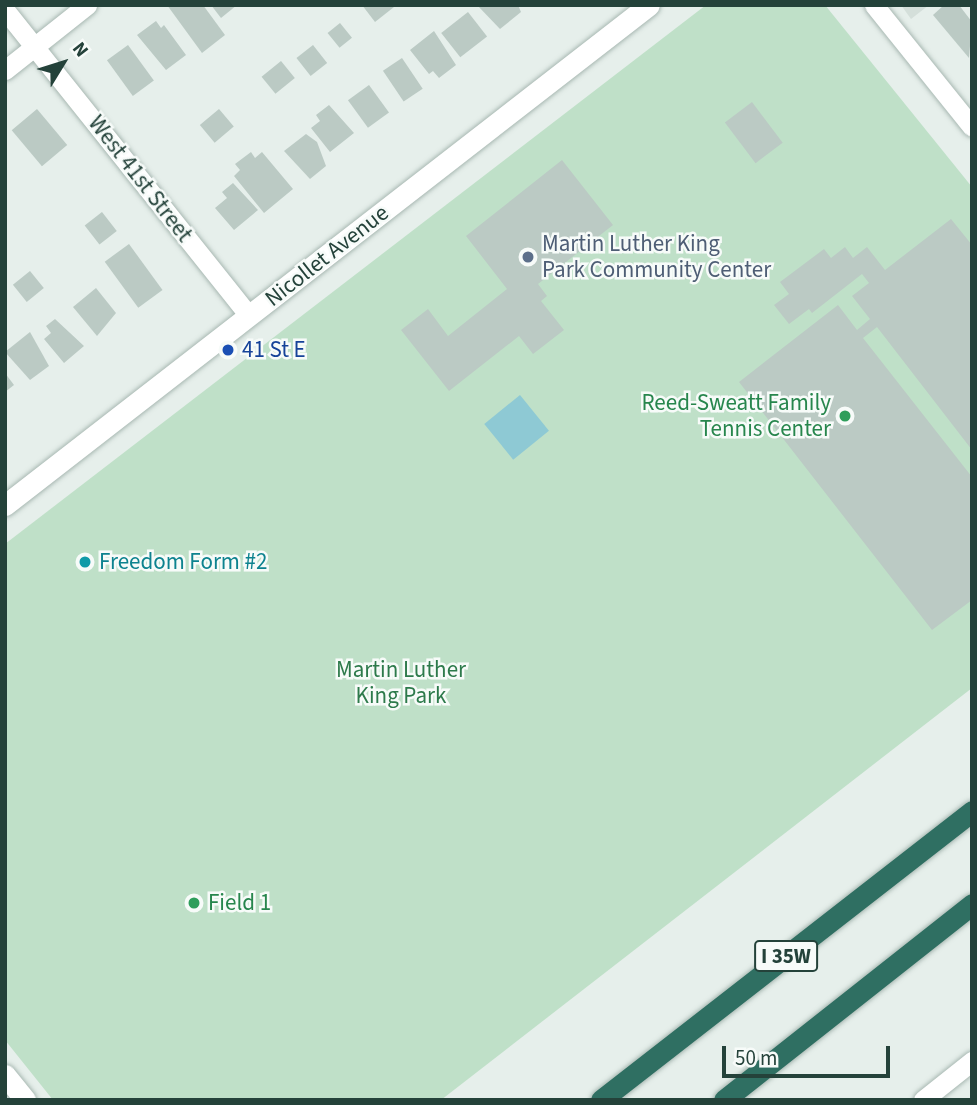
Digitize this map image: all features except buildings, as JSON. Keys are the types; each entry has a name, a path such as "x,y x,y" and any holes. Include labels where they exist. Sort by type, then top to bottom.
{"highway":[{"name":"I 35W","path":"601,1100 972,811"},
{"path":"724,1100 972,904"}],"main road":[{"name":"Nicollet Avenue","path":"5,505 649,5"},
{"path":"5,1076 25,1100"}],"street":[{"path":"5,70 87,5"},
{"path":"874,5 972,127"},
{"name":"West 41st Street","path":"5,10 249,316"},
{"path":"923,1100 972,1061"}],"shaded area":[{"path":"901,5 929,5 911,19"}],"green space":[{"name":"Martin Luther King Park","path":"706,5 825,5 972,187 972,688 441,1100 53,1100 5,1040 5,544"}],"water":[{"path":"520,395 549,431 513,460 484,424"}],"place":[{"name":"Martin Luther King Park Community Center","path":"528,257"},
{"name":"41 St E","path":"228,350"},
{"name":"Reed-Sweatt Family Tennis Center","path":"845,416"},
{"name":"Freedom Form #2","path":"85,562"},
{"name":"Field 1","path":"194,903"}]}
